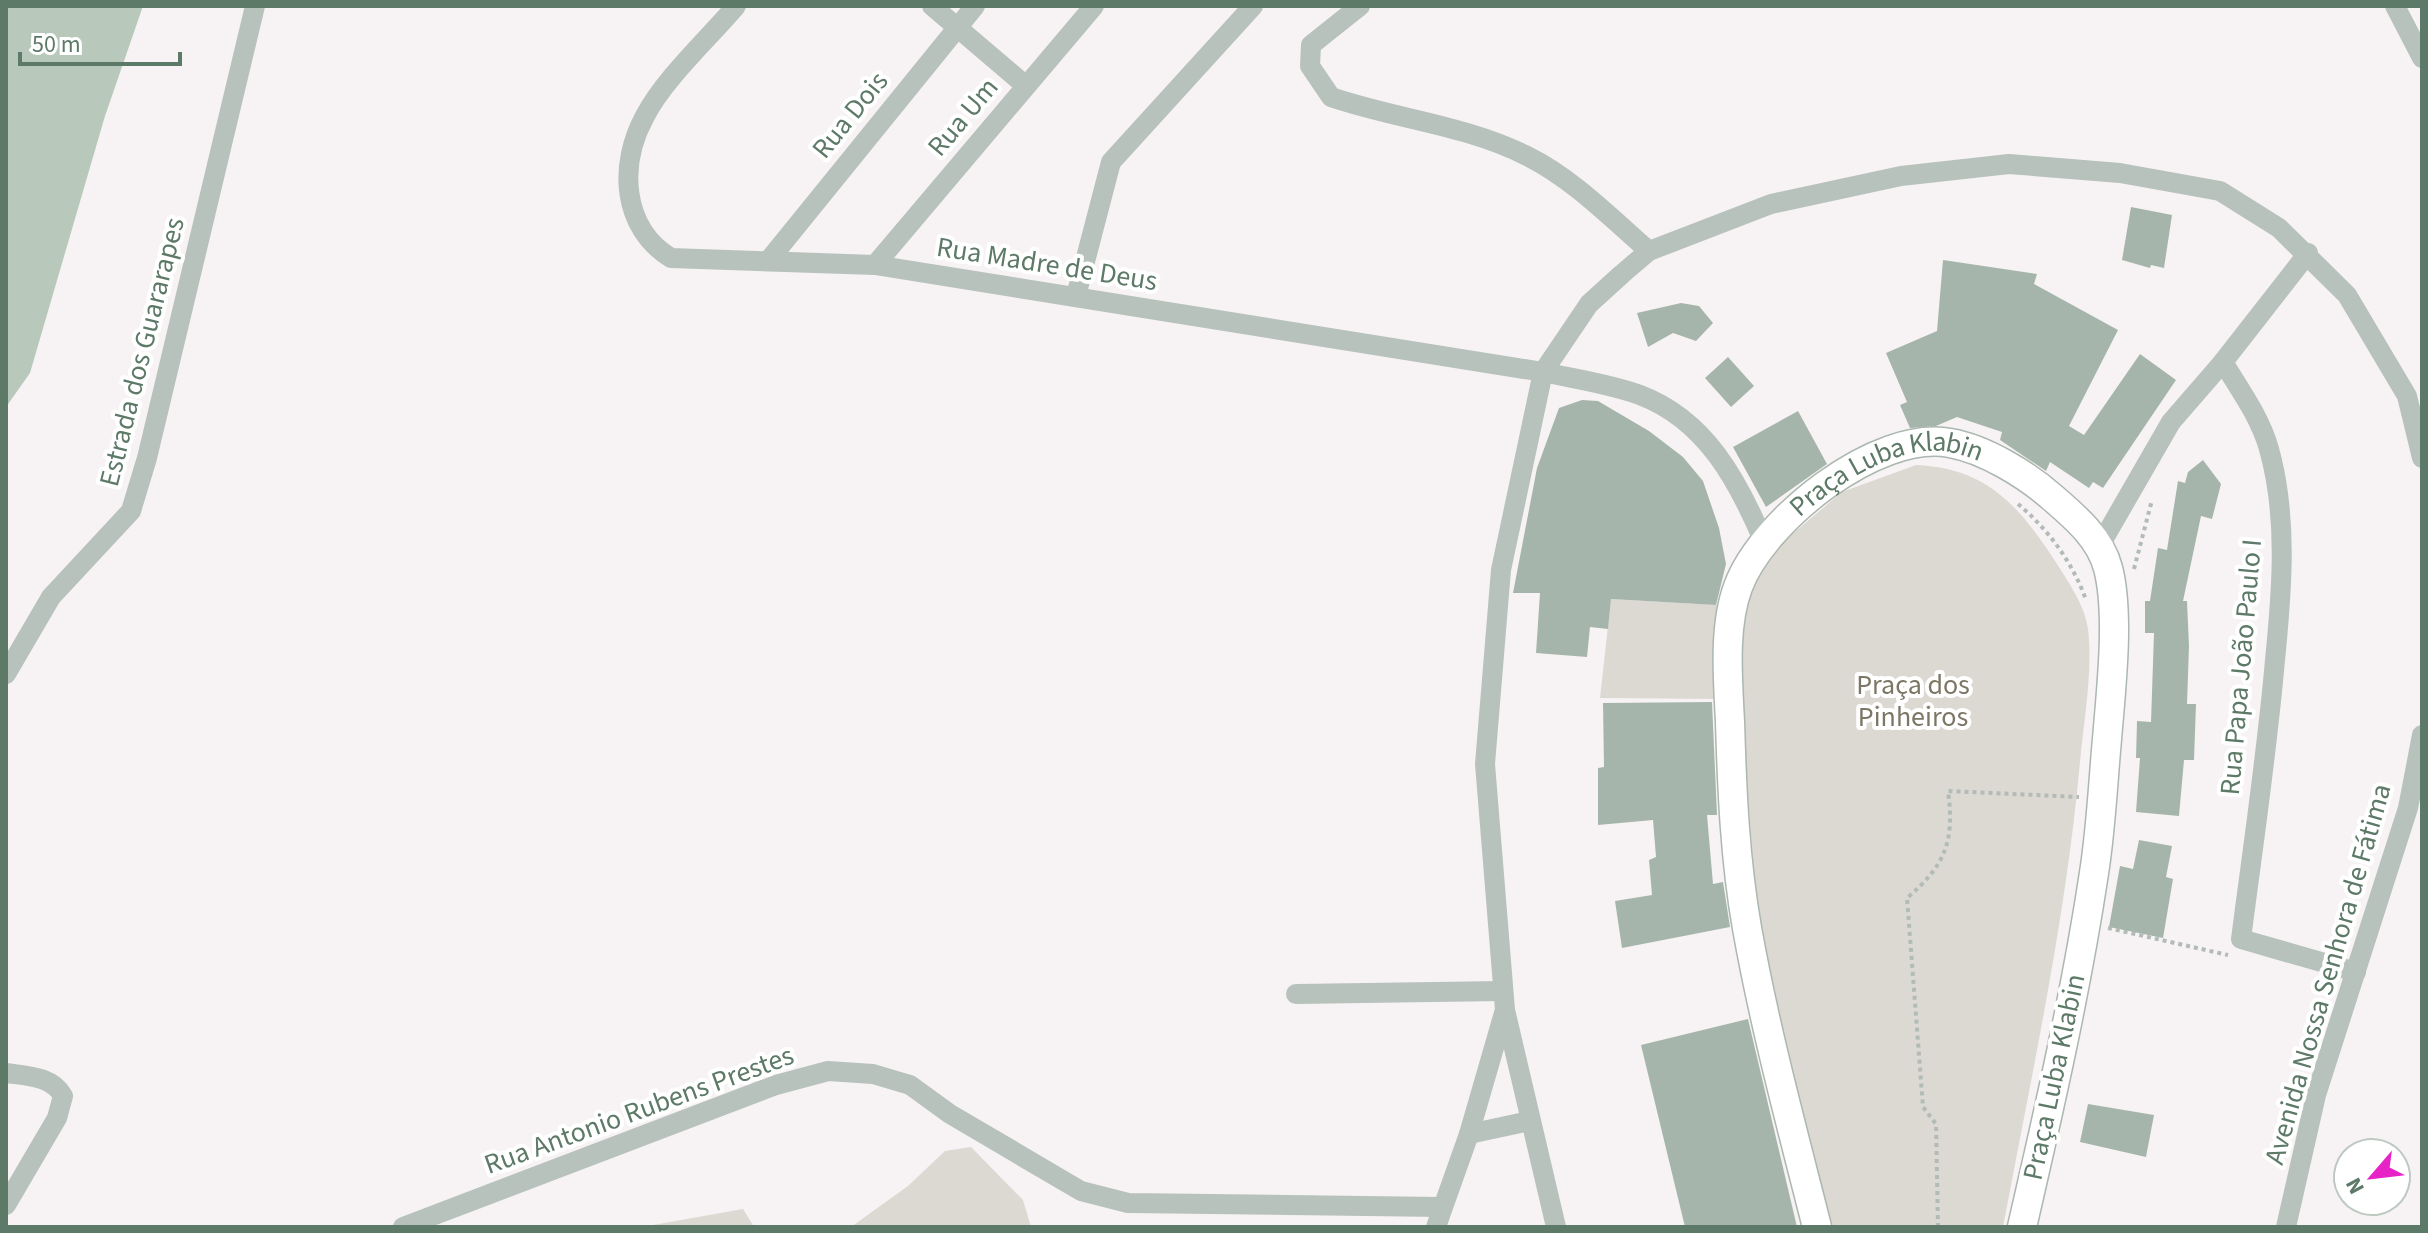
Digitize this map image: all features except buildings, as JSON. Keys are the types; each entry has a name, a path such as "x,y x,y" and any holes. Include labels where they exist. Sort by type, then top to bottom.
{"main road":[{"name":"Praça Luba Klabin","path":"1817,1227 1747,929 1733,824 1730,630 1738,587 1764,542 1804,501 1857,466 1891,450 1937,442 1977,452 2041,488 2089,532 2108,568 2112,628 2111,690 2086,923 2022,1227"}],"street":[{"name":"Estrada dos Guararapes","path":"6,674 51,597 131,511 147,458 255,6"},
{"name":"Rua Madre de Deus","path":"736,6 646,114 633,142 629,192 633,218 652,246 671,258 875,265 1543,372 1639,395 1675,413 1704,438 1729,470 1764,542"},
{"path":"932,6 1026,86"},
{"name":"Rua Dois","path":"769,260 975,6"},
{"name":"Rua Um","path":"875,265 1094,6"},
{"path":"1076,296 1111,162 1253,6"},
{"path":"1360,6 1311,45 1310,66 1331,97 1394,112 1528,156 1568,183 1649,251"},
{"path":"2395,6 2422,58"},
{"path":"1556,1227 1529,1121 1504,1000 1485,764 1501,570 1543,372 1589,304 1649,251 1771,204 1901,176 2009,164 2120,173 2220,191 2279,228 2308,253 2347,295 2414,393 2422,458"},
{"path":"2099,547 2171,422 2223,362 2308,253"},
{"name":"Rua Papa João Paulo I","path":"2223,362 2253,411 2268,447 2280,498 2282,586 2271,712 2241,939"},
{"name":"Avenida Nossa Senhora de Fátima","path":"2286,1227 2316,1095 2408,808 2422,735"},
{"path":"2241,939 2356,972"},
{"path":"1296,994 1504,1000"},
{"path":"1436,1227 1469,1134 1504,1000"},
{"name":"Rua Antonio Rubens Prestes","path":"403,1227 776,1085 828,1071 873,1074 910,1085 950,1114 1081,1191 1103,1199 1128,1203 1441,1207"},
{"path":"6,1073 44,1079 58,1087 63,1096 57,1118 6,1205"},
{"path":"1469,1134 1529,1121"}],"path":[{"path":"2014,500 2037,520 2077,575 2087,601"},
{"path":"1938,1227 1936,1124 1923,1107 1907,898 1938,869 1948,844 1951,813 1948,791 2101,798"},
{"path":"2086,923 2229,955 2241,939"}],"green space":[{"name":"Praça dos Pinheiros","path":"1916,465 1963,474 2000,494 2043,544 2080,603 2088,629 2089,661 2074,820 2047,995 2003,1227 1828,1227 1758,925 1741,707 1742,619 1747,585 1772,551 1842,492"},
{"path":"1611,599 1718,605 1715,699 1600,698"},
{"path":"971,1147 1023,1200 1031,1227 851,1227 908,1186 945,1151"},
{"path":"743,1209 754,1227 642,1227"}],"shaded area":[{"path":"6,6 143,6 105,116 30,373 6,407"}]}
